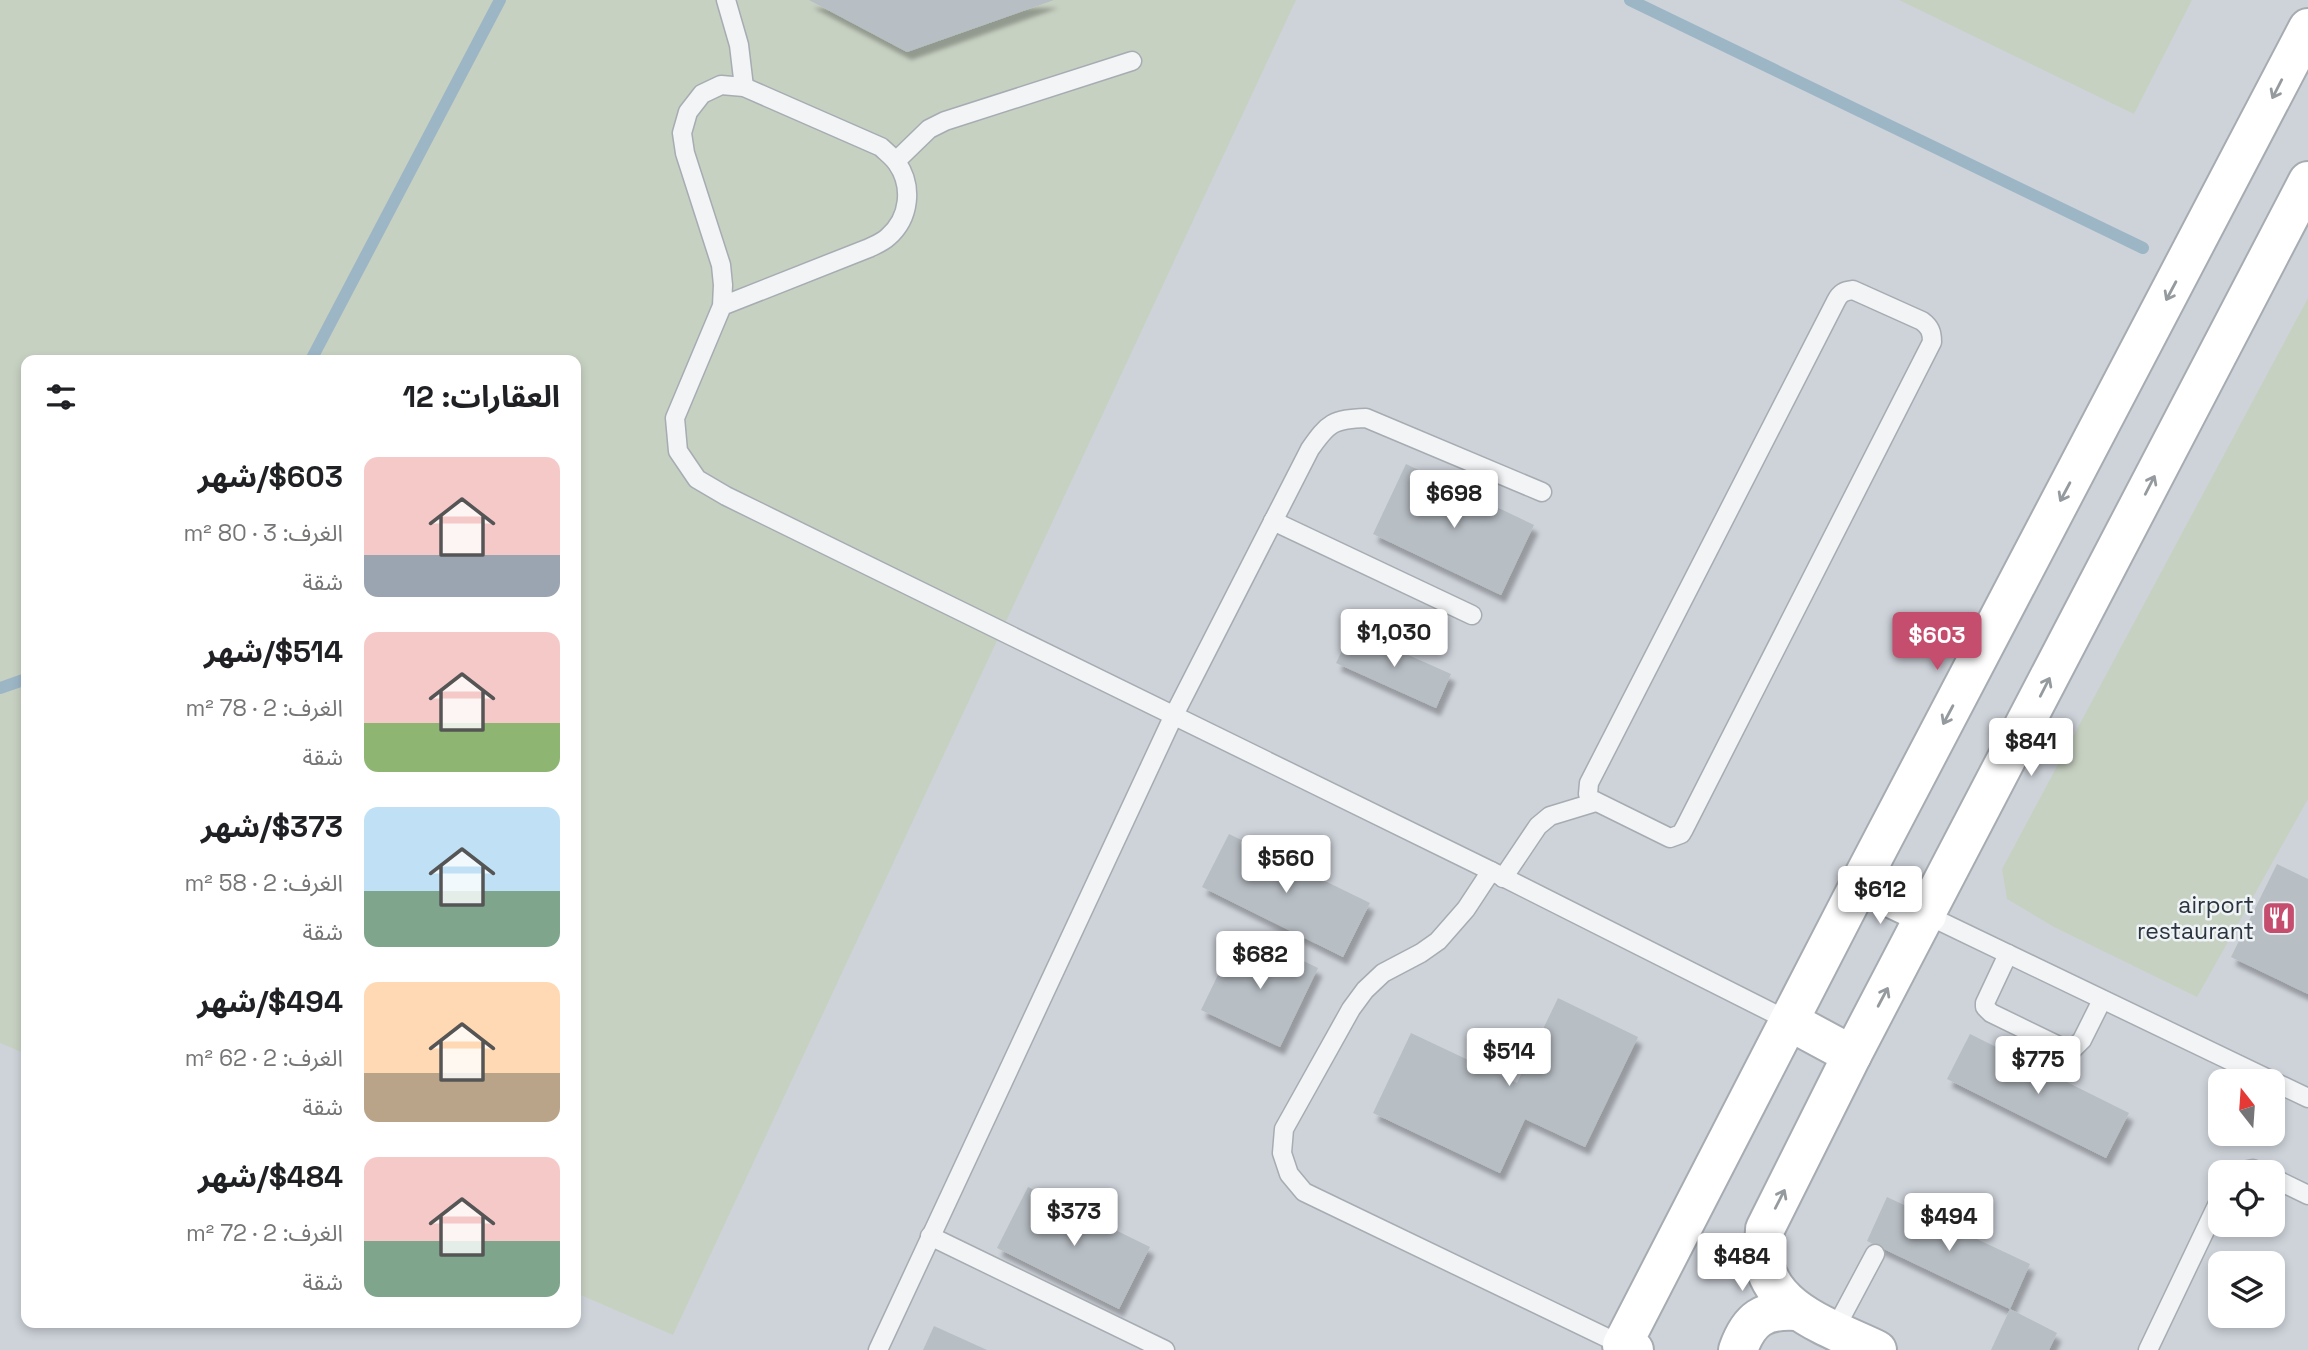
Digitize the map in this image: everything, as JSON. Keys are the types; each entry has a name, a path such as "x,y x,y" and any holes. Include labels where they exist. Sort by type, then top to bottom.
{"street":[{"path":"1628,1348 1860,883 2308,28"},
{"path":"1877,1350 1797,1311 1779,1295 1768,1275 1763,1253 1765,1229 1852,1055 2308,181"},
{"path":"1860,883 1927,915"},
{"path":"1789,1021 1852,1055"},
{"path":"1738,1350 1744,1332 1758,1317 1777,1310 1797,1311"}],"lane":[{"path":"726,0 739,45 744,87"},
{"path":"896,161 929,129 945,121 1132,61"},
{"path":"722,306 888,238 901,222 908,201 906,180 896,161 881,148 744,87 721,85 702,94 688,111 682,133 685,153 721,265 722,306 675,418 678,451 697,479 726,496 1789,1021"},
{"path":"1596,802 1588,794 1589,783 1840,295 1846,290 1853,290 1922,321 1932,333 1933,342 1681,834 1670,838 1596,802 1550,816 1538,826 1438,941 1383,973 1365,990 1284,1129 1282,1153 1289,1174 1304,1192 1628,1348"},
{"path":"878,1350 1173,717 1272,521 1323,430 1343,418 1366,418 1542,492"},
{"path":"1272,521 1472,615"},
{"path":"1927,915 2308,1098"},
{"path":"2008,954 1985,1007 2014,1025 2061,1047 2073,1049 2079,1045 2102,1000"},
{"path":"2285,1184 2308,1195"},
{"path":"2148,1350 2208,1225"},
{"path":"930,1236 1165,1350"},
{"path":"1835,1329 1875,1254"}],"shaded area":[{"path":"0,0 2308,0 2308,1350 0,1350"}],"green space":[{"path":"0,0 1296,0 673,1335 581,1295 581,355 21,355 21,1052 0,1043"},
{"path":"1899,0 2192,0 2134,114"},
{"path":"2308,298 2308,799 2197,997 2054,927 2007,899 2002,869"}],"building":[{"path":"809,0 1054,0 907,52"},
{"path":"1406,464 1534,525 1501,595 1373,534"},
{"path":"1352,630 1451,674 1436,708 1336,663"},
{"path":"1229,834 1370,903 1343,957 1202,887"},
{"name":"airport restaurant","path":"2277,864 2308,879 2308,994 2231,957"},
{"path":"1258,939 1318,968 1280,1047 1201,1010 1231,948 1249,957"},
{"path":"1558,998 1638,1037 1585,1147 1525,1119 1500,1173 1373,1113 1411,1033 1517,1083"},
{"path":"1970,1034 2129,1113 2106,1158 1947,1079"},
{"path":"1028,1187 1150,1247 1119,1309 997,1248"},
{"path":"1887,1197 2030,1264 2010,1309 1867,1241"},
{"path":"2010,1309 2057,1333 2049,1350 1991,1350"},
{"path":"934,1326 987,1350 923,1350"}],"waterway":[{"path":"314,355 500,0"},
{"path":"1630,0 2143,248"},
{"path":"0,688 21,681"}],"place":[{"name":"airport restaurant","path":"2279,918"}]}
